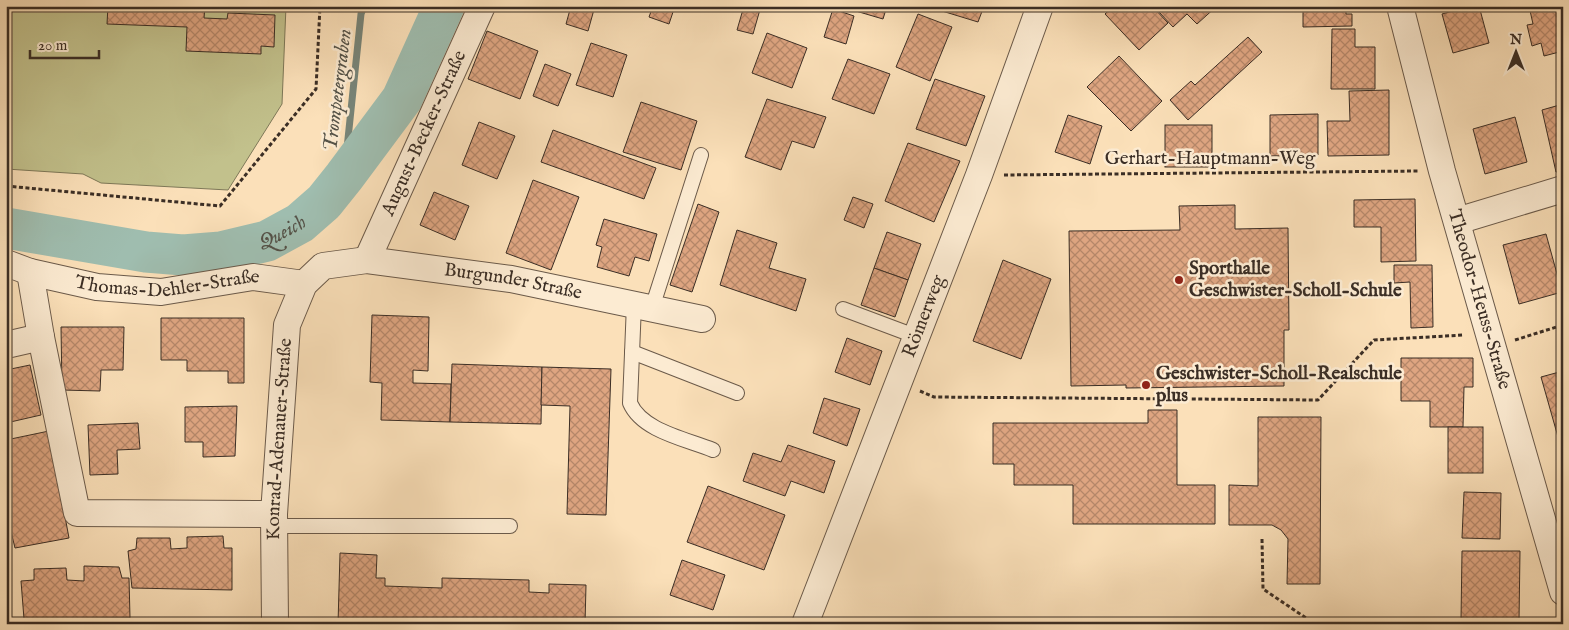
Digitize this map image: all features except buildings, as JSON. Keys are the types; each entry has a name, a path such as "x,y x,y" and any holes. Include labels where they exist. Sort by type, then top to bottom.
{"street":[{"name":"August-Becker-Straße","path":"367,260 482,6"},
{"name":"Römerweg","path":"805,624 896,382 979,175 1040,6"},
{"name":"Theodor-Heuss-Straße","path":"1400,6 1442,171 1563,592"},
{"path":"1457,221 1563,189"},
{"name":"Burgunder Straße","path":"323,266 367,260 511,278 702,318"},
{"name":"Thomas-Dehler-Straße","path":"6,263 30,272 98,287 161,292 253,277 304,284"},
{"name":"Konrad-Adenauer-Straße","path":"275,624 274,520 287,326 304,284 323,266"},
{"path":"30,272 40,337 76,513 274,520"},
{"path":"6,345 40,337"}],"lane":[{"path":"701,155 643,306 632,352 630,403 634,413 646,424 713,450"},
{"path":"843,309 915,336"},
{"path":"632,352 737,393"},
{"path":"274,520 510,526"}],"path":[{"path":"6,186 220,206 316,89 320,6"},
{"name":"Gerhart-Hauptmann-Weg","path":"979,175 1442,171"},
{"path":"896,382 934,397 1318,400 1374,340 1491,340 1563,325"},
{"path":"1262,539 1263,589 1315,624"}],"shaded area":[{"path":"6,6 286,6 282,104 228,190 101,183 83,174 6,169"}],"waterway":[{"name":"Trompetergraben","path":"344,177 361,14 364,6"},
{"name":"Queich","path":"6,228 146,252 183,255 221,252 267,241 300,223 324,202 344,177 402,99 444,6"}],"place":[{"name":"Sporthalle Geschwister-Scholl-Schule","path":"1179,280"},
{"name":"Geschwister-Scholl-Realschule plus","path":"1146,385"}]}
